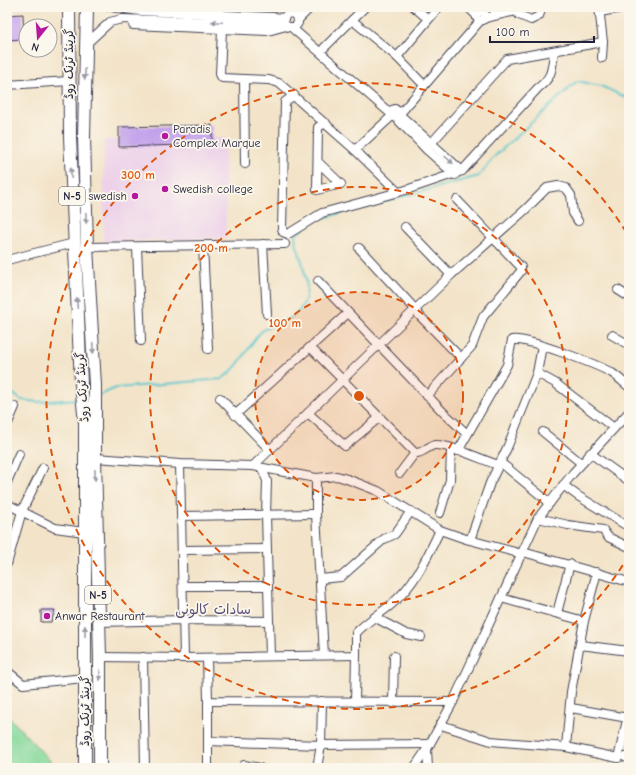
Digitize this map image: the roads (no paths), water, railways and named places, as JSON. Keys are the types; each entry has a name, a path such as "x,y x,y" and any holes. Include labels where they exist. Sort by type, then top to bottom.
{"highway":[{"name":"گرینڈ ٹرنک روڈ","path":"69,7 70,137 81,384 90,423 95,458 100,658 100,768"},
{"name":"گرینڈ ٹرنک روڈ","path":"85,768 84,532 90,423 95,385 87,248 84,137 87,7"},
{"path":"70,137 84,137"}],"street":[{"path":"110,7 140,11 290,21 395,113"},
{"path":"175,7 222,8 290,21 324,48 395,113 428,146 459,173"},
{"path":"290,21 298,7"},
{"path":"133,25 273,31 311,7"},
{"path":"324,48 366,7"},
{"path":"414,7 428,19"},
{"path":"397,57 439,7"},
{"path":"468,7 479,15"},
{"path":"395,113 479,15 513,8 522,18 531,20 539,16 544,7"},
{"path":"602,58 603,42 599,9 627,7"},
{"path":"355,150 395,113 479,15"},
{"path":"86,44 110,22 122,19 290,21"},
{"path":"352,20 397,57 421,82"},
{"path":"222,30 220,74 222,78 269,80 279,83 326,123 398,192"},
{"path":"428,146 507,59 603,42"},
{"path":"294,96 285,102 283,232 288,234 310,218 322,213 459,173 538,88 548,80 552,70 554,51"},
{"path":"244,80 245,164"},
{"path":"7,85 69,81"},
{"path":"318,162 318,127 326,123"},
{"path":"258,467 270,450 342,379 451,275 494,238 547,188 553,186 566,188 571,195 572,213 578,221"},
{"path":"427,396 472,346 483,317 521,271 521,267 457,200"},
{"path":"405,227 451,275"},
{"path":"7,260 74,243"},
{"path":"263,244 266,314"},
{"path":"87,248 285,244"},
{"path":"202,245 208,349"},
{"path":"137,247 141,341"},
{"path":"359,248 461,358"},
{"path":"318,281 427,396 467,434"},
{"path":"618,290 629,297"},
{"path":"235,415 348,313"},
{"path":"612,335 629,345"},
{"path":"440,513 450,480 455,450 467,434 507,365 512,340 542,346 599,367 612,373 629,387"},
{"path":"470,540 499,463 507,448 537,373 542,346"},
{"path":"310,347 415,453"},
{"path":"537,373 555,383 614,428"},
{"path":"220,398 270,450"},
{"path":"7,425 15,407"},
{"path":"414,768 429,746 453,702 538,518 581,463 629,412"},
{"path":"308,413 345,446 380,417"},
{"path":"543,432 581,463"},
{"path":"400,473 415,453 420,453 435,445 499,463 550,503"},
{"path":"590,453 629,481"},
{"path":"7,482 19,454"},
{"path":"95,458 180,464 258,467 316,478 337,476 347,478 378,491 440,530 470,540 570,564 629,582"},
{"path":"180,464 183,550 184,658"},
{"path":"258,467 267,481 266,515 270,656"},
{"path":"7,564 22,511 43,468"},
{"path":"316,478 316,514 324,655"},
{"path":"564,485 578,496 629,527"},
{"path":"7,504 55,528 84,532"},
{"path":"320,579 341,577 384,539 395,534 411,511"},
{"path":"182,516 316,514"},
{"path":"538,518 568,525 603,530 608,537 629,547"},
{"path":"355,702 356,633 376,618 409,586 422,568 440,530"},
{"path":"183,550 267,549"},
{"path":"557,613 570,564"},
{"path":"566,747 571,708 571,692 584,621 597,572"},
{"path":"183,586 268,586"},
{"path":"501,598 584,621"},
{"path":"376,618 406,634 421,637"},
{"path":"99,622 184,620 269,621"},
{"path":"580,645 629,650"},
{"path":"100,658 207,658 324,655 356,656"},
{"path":"393,703 394,656"},
{"path":"143,657 144,768"},
{"path":"207,658 208,768"},
{"path":"7,671 23,684 85,678"},
{"path":"208,701 322,701 393,703 453,702"},
{"path":"318,768 321,745 322,701"},
{"path":"441,725 491,741 566,747 618,758 628,715 571,708"},
{"path":"208,741 321,745 429,746"},
{"path":"428,768 429,746"},
{"path":"242,768 244,764 260,768"}],"waterway":[{"path":"319,219 479,176 495,156 577,81 601,86 629,99"},
{"path":"100,395 116,388 222,379 229,374 239,363 260,333 269,327 288,319 298,312 303,304 307,285 295,235 304,229"},
{"path":"7,389 21,400 39,402 78,399"}],"place":[{"name":"Paradis Complex Marque","path":"165,136"},
{"name":"Swedish college","path":"165,189"},
{"name":"swedish","path":"135,196"},
{"name":"Anwar Restaurant","path":"47,616"}],"district":[{"name":"سادات کالونی","path":"213,609"}]}
